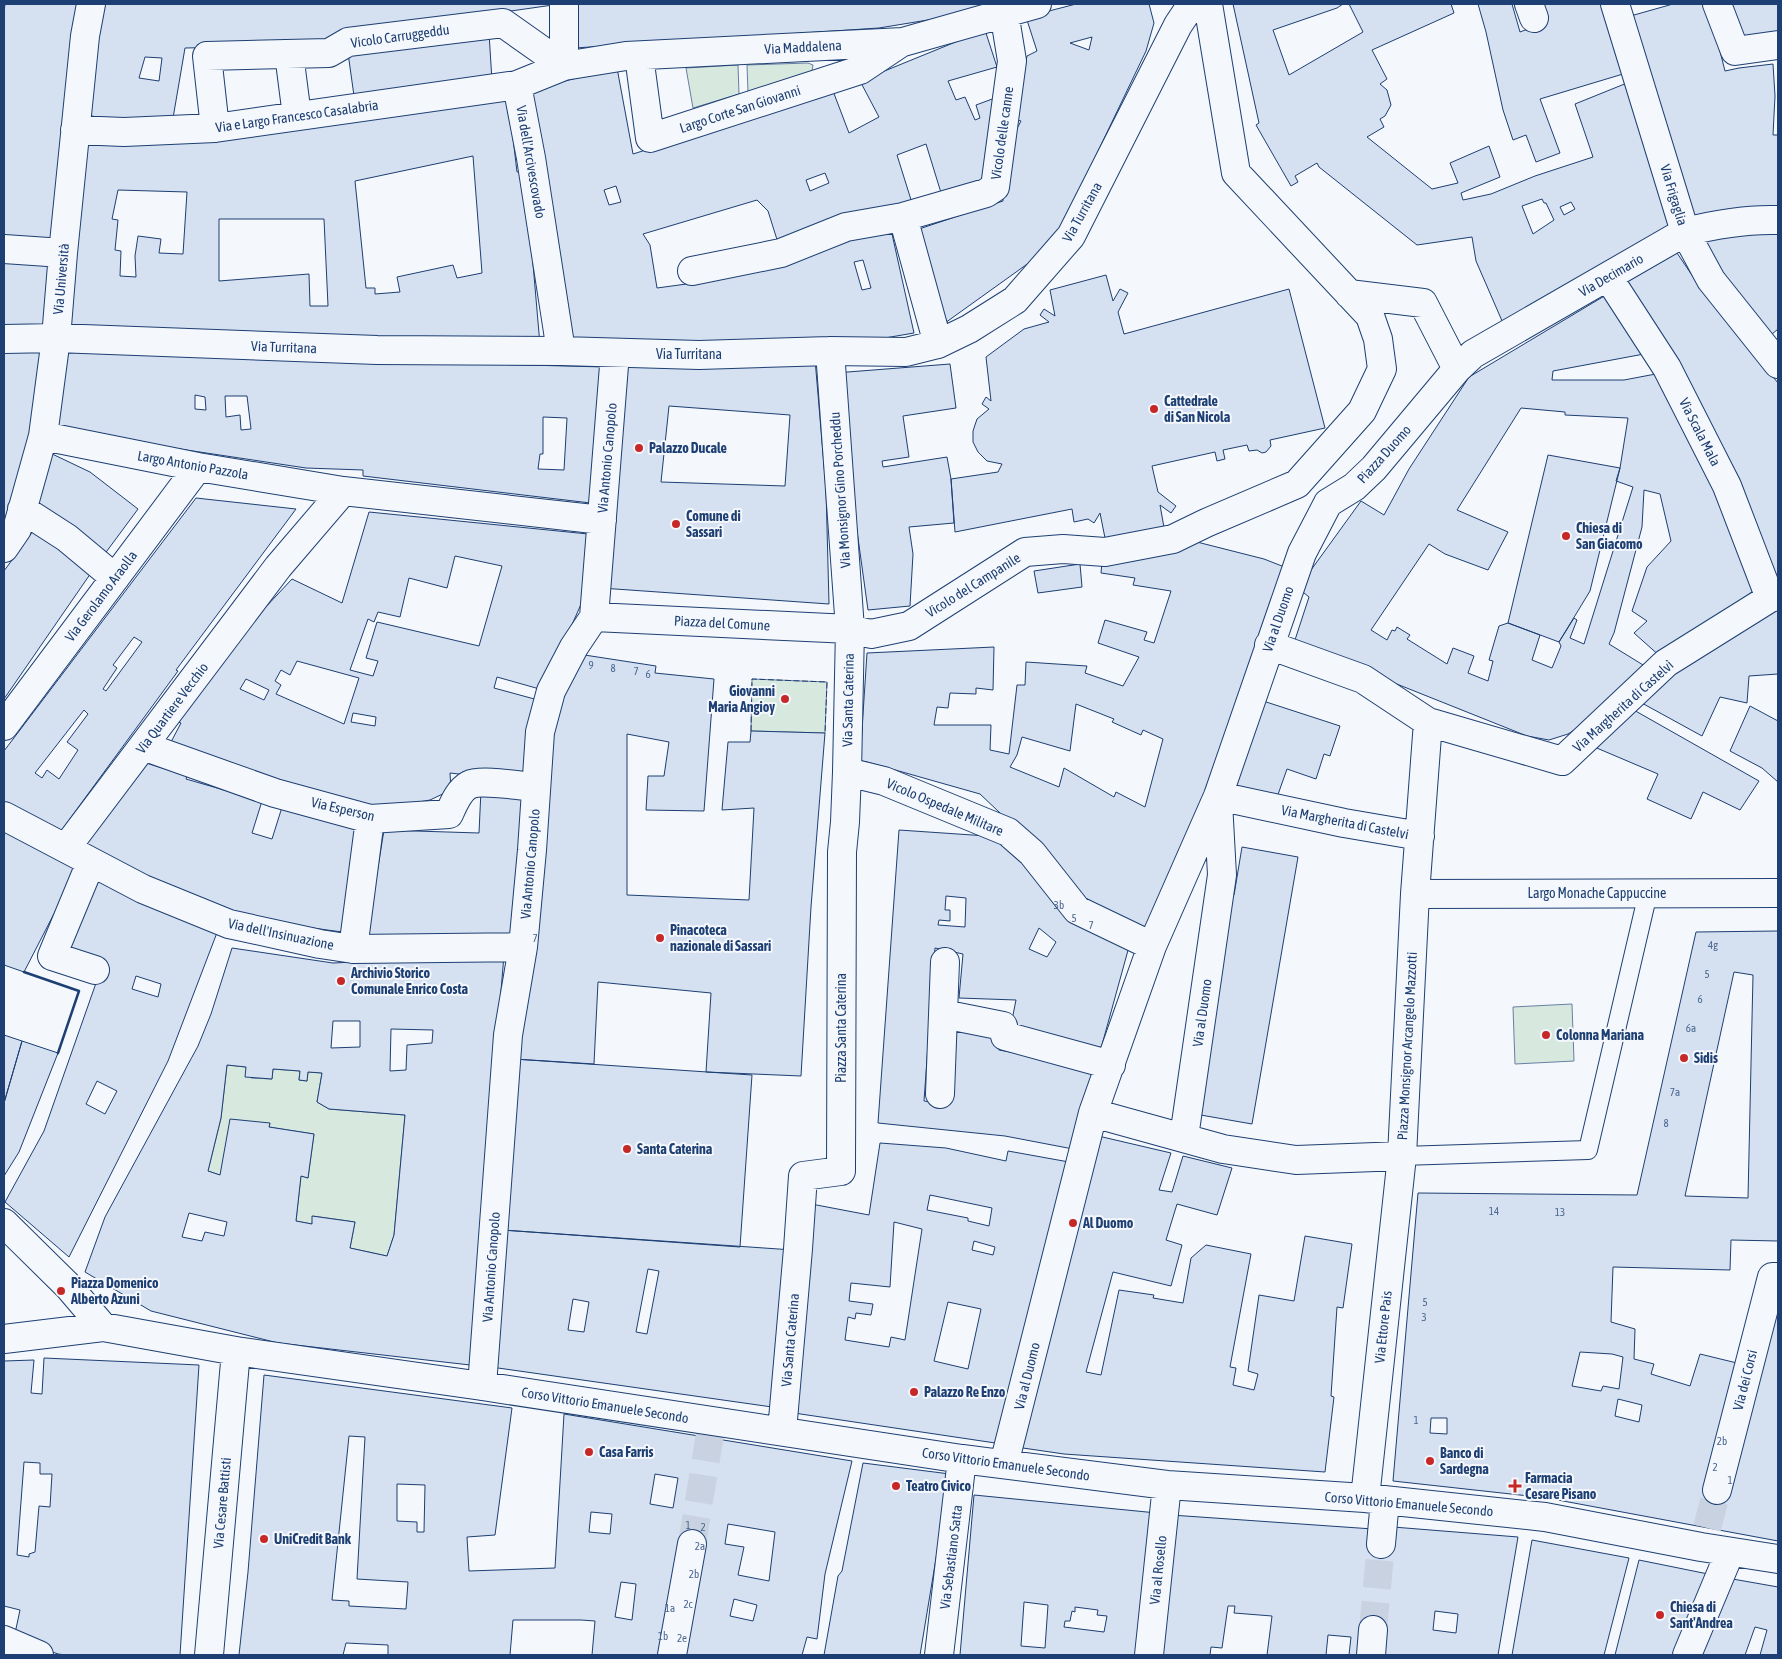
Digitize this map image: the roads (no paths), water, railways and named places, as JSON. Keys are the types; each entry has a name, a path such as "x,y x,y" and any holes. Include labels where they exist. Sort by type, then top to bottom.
{"street":[{"name":"Via Università","path":"4,548 17,529 43,436 56,338 85,36 92,4"},
{"path":"517,85 564,66 564,4"},
{"name":"Via Maddalena","path":"564,66 639,56 903,42 1037,4"},
{"name":"Via Turritana","path":"4,339 56,338 377,350 561,351 699,355 830,351 906,352 938,344 969,329 1015,300 1071,236 1178,26 1192,4"},
{"path":"1208,4 1236,173 1370,316 1378,339 1382,368 1362,411 1297,484 1328,503"},
{"path":"1717,4 1735,51 1778,45"},
{"name":"Via Frigaglia","path":"1624,6 1685,232 1711,280 1778,364"},
{"name":"Vicolo delle canne","path":"692,271 781,253 846,227 902,218 986,193 995,186 1012,60 1004,12"},
{"name":"Vicolo Carruggeddu","path":"215,128 207,56 329,53 348,42 503,23 564,66"},
{"name":"Largo Corte San Giovanni","path":"639,56 650,138 860,70 903,42"},
{"path":"289,54 297,116"},
{"name":"Via e Largo Francesco Casalabria","path":"76,130 124,132 215,128 517,85"},
{"name":"Via dell'Arcivescovado","path":"517,85 531,158 561,351"},
{"path":"902,218 938,344"},
{"name":"Via Decimario","path":"1457,369 1473,354 1685,232 1714,224 1753,219 1778,220"},
{"path":"4,249 63,253"},
{"name":"Via Scala Mala","path":"1608,277 1662,359 1728,486 1774,597"},
{"path":"1349,294 1423,303 1457,369"},
{"name":"Via Monsignor Gino Porcheddu","path":"830,351 850,629"},
{"name":"Via Antonio Canopolo","path":"482,1386 508,1035 523,947 540,732 552,691 574,647 594,617 615,353"},
{"name":"Piazza Duomo","path":"1328,503 1354,488 1374,468 1457,369"},
{"name":"Largo Antonio Pazzola","path":"43,436 198,467 343,491 602,520"},
{"name":"Via Gerolamo Araolla","path":"4,726 198,467"},
{"name":"Vicolo del Campanile","path":"850,629 871,634 909,626 1025,552 1063,549 1105,552 1173,539 1297,484"},
{"name":"Via Quartiere Vecchio","path":"66,848 278,566 343,491"},
{"name":"Via al Duomo","path":"1004,1464 1093,1113 1152,946 1218,796 1302,553 1328,503"},
{"path":"22,509 67,538 115,578"},
{"name":"Via Margherita di Castelvì","path":"1428,722 1562,762 1666,663 1774,597"},
{"name":"Piazza del Comune","path":"594,617 850,629"},
{"name":"Via Santa Caterina","path":"847,772 850,629"},
{"path":"1269,646 1363,679 1428,722"},
{"name":"Via Margherita di Castelvi","path":"1218,796 1344,824 1420,836 1428,722"},
{"name":"Via Esperson","path":"143,746 275,793 370,818 449,814 456,799 468,785 481,782 535,787"},
{"name":"Vicolo Ospedale Militare","path":"847,772 884,781 1008,832 1032,853 1077,910 1152,946"},
{"name":"Piazza Santa Caterina","path":"798,1250 803,1176 841,1171 842,852 847,772"},
{"name":"Via al Duomo","path":"1184,1137 1222,876 1218,796"},
{"name":"Via dell'Insinuazione","path":"4,816 143,889 229,924 320,944 353,949 523,947"},
{"path":"353,949 370,818"},
{"name":"Piazza Monsignor Arcangelo Mazzotti","path":"1184,1137 1223,1149 1296,1160 1402,1156 1415,894 1420,836"},
{"path":"91,862 52,956 95,970"},
{"name":"Largo Monache Cappuccine","path":"1415,894 1778,893"},
{"path":"940,1094 946,962"},
{"path":"944,1014 1003,1026 1005,1036 1111,1065"},
{"path":"1093,1113 1184,1137"},
{"name":"Via Ettore Pais","path":"1381,1544 1375,1499 1402,1156"},
{"path":"4,1223 68,1286 103,1327"},
{"name":"Via Santa Caterina","path":"782,1431 798,1250"},
{"name":"Via dei Corsi","path":"1717,1490 1772,1277 1778,1277"},
{"path":"4,1339 103,1327 236,1351"},
{"name":"Corso Vittorio Emanuele Secondo","path":"236,1351 482,1386 711,1428 782,1431 962,1459 1168,1486 1375,1499 1545,1517 1704,1537 1730,1552 1778,1559"},
{"name":"Via Cesare Battisti","path":"209,1655 236,1351"},
{"name":"Via Sebastiano Satta","path":"939,1655 962,1459"},
{"name":"Via al Rosello","path":"1149,1655 1168,1486"},
{"path":"672,1655 692,1544"},
{"path":"1687,1655 1730,1552"},
{"path":"4,1640 39,1655"}],"lane":[{"path":"1402,1156 1588,1150 1648,893"}],"tunnel":[{"path":"692,1544 710,1434"},
{"path":"1707,1528 1717,1490"},
{"path":"1373,1630 1381,1544"}],"place":[{"name":"Cattedrale di San Nicola","path":"1154,409"},
{"name":"Palazzo Ducale","path":"639,448"},
{"name":"Comune di Sassari","path":"676,524"},
{"name":"Chiesa di San Giacomo","path":"1566,536"},
{"name":"Giovanni Maria Angioy","path":"785,699"},
{"name":"Pinacoteca nazionale di Sassari","path":"660,938"},
{"name":"Archivio Storico Comunale Enrico Costa","path":"341,981"},
{"name":"Colonna Mariana","path":"1546,1035"},
{"name":"Sidis","path":"1684,1058"},
{"name":"Santa Caterina","path":"627,1149"},
{"name":"Al Duomo","path":"1073,1223"},
{"name":"Piazza Domenico Alberto Azuni","path":"61,1291"},
{"name":"Palazzo Re Enzo","path":"914,1392"},
{"name":"Casa Farris","path":"589,1452"},
{"name":"Banco di Sardegna","path":"1430,1461"},
{"name":"Teatro Civico","path":"896,1486"},
{"name":"Farmacia Cesare Pisano","path":"1515,1486"},
{"name":"UniCredit Bank","path":"264,1539"},
{"name":"Chiesa di Sant'Andrea","path":"1660,1615"}]}
